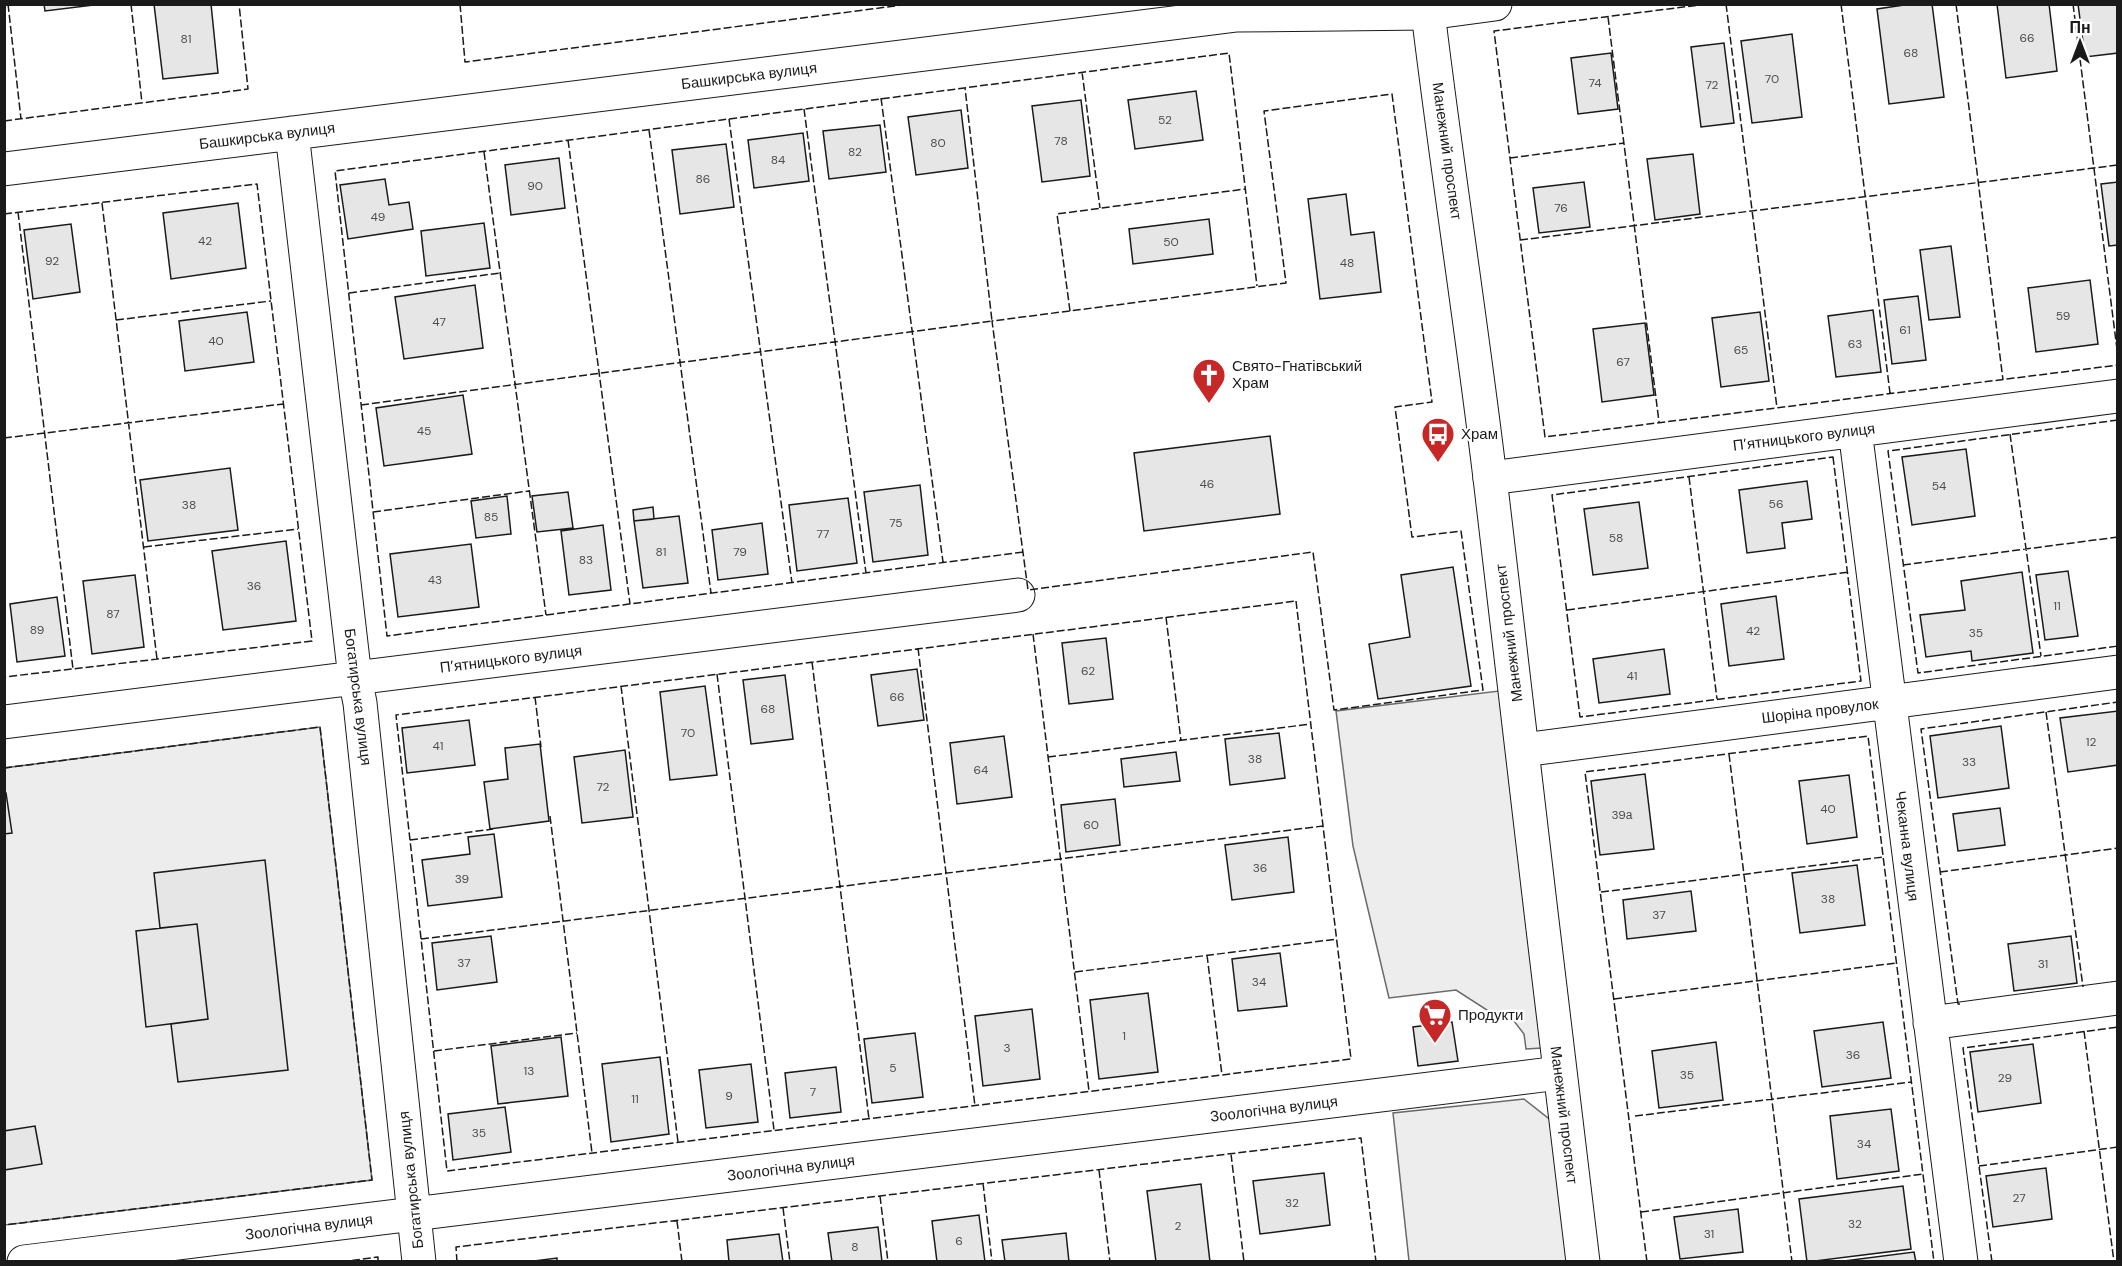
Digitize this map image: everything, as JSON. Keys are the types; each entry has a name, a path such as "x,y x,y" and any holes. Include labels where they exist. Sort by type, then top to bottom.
{"street":[{"name":"Башкирська вулиця","path":"4,169 1237,15 1428,9 1495,4"},
{"name":"Манежний проспект","path":"1428,9 1490,478 1583,1262"},
{"name":"Богатирська вулиця","path":"292,132 355,678 360,704 419,1262"},
{"name":"П’ятницького вулиця","path":"1490,478 2118,396"},
{"name":"Чеканна вулиця","path":"1855,430 1960,1262"},
{"name":"П’ятницького вулиця","path":"4,722 1018,595"},
{"name":"Шоріна провулок","path":"1523,750 2118,672"},
{"path":"1930,1023 2118,999"},
{"name":"Зоологічна вулиця","path":"24,1262 1559,1073"}],"shaded area":[{"path":"1499,691 1542,1048 1526,1049 1524,1034 1507,1012 1493,1014 1456,990 1389,998 1353,846 1336,711"},
{"path":"320,727 372,1180 5,1225 4,768"},
{"path":"1524,1099 1553,1122 1568,1261 1409,1261 1393,1113"}],"building":[{"path":"44,4 102,4 45,11"},
{"path":"154,4 211,4 218,73 163,79"},
{"path":"1911,4 1932,4 1944,97 1889,104 1877,9"},
{"path":"1997,4 2049,4 2057,71 2006,78"},
{"path":"2078,4 2118,4 2118,53 2085,57"},
{"path":"1792,34 1802,117 1752,123 1741,41"},
{"path":"1724,43 1734,123 1701,127 1691,47"},
{"path":"1611,53 1618,109 1578,114 1571,58"},
{"path":"1196,91 1203,140 1135,149 1128,100"},
{"path":"1081,100 1090,176 1042,182 1032,106"},
{"path":"961,110 968,168 916,175 908,117"},
{"path":"880,125 886,172 829,179 823,131"},
{"path":"803,133 809,181 754,188 748,140"},
{"path":"726,144 734,207 680,214 672,150"},
{"path":"1693,154 1700,214 1655,220 1647,159"},
{"path":"559,158 565,208 511,215 505,165"},
{"path":"385,179 389,205 409,202 413,229 348,239 340,185"},
{"path":"1584,182 1590,227 1539,233 1533,188"},
{"path":"2118,182 2118,245 2109,246 2101,184"},
{"path":"1346,194 1351,235 1374,232 1381,292 1320,299 1308,199"},
{"path":"238,203 246,268 171,279 163,213"},
{"path":"1209,219 1213,254 1133,264 1129,229"},
{"path":"484,223 490,268 426,276 421,231"},
{"path":"71,224 80,292 33,299 24,230"},
{"path":"1951,246 1960,317 1929,320 1920,250"},
{"path":"2090,280 2098,344 2036,352 2028,288"},
{"path":"475,285 483,348 404,359 395,297"},
{"path":"1918,296 1926,360 1892,364 1884,300"},
{"path":"1873,310 1881,372 1836,377 1828,316"},
{"path":"247,312 254,362 185,371 179,321"},
{"path":"1760,312 1769,381 1721,387 1712,318"},
{"path":"1645,323 1654,395 1602,402 1593,329"},
{"path":"463,395 472,454 384,466 376,408"},
{"path":"1270,436 1280,514 1144,531 1134,453"},
{"path":"1966,449 1975,516 1912,525 1902,457"},
{"path":"230,468 238,530 148,541 140,480"},
{"path":"1807,481 1812,519 1782,523 1785,548 1747,553 1739,490"},
{"path":"920,485 928,555 873,562 864,492"},
{"path":"568,492 573,528 537,532 532,496"},
{"path":"507,496 511,534 476,538 471,501"},
{"path":"848,498 857,563 797,571 789,505"},
{"path":"1639,502 1648,568 1593,575 1584,509"},
{"path":"653,507 654,519 634,521 633,510"},
{"path":"679,516 688,583 643,588 634,521"},
{"path":"762,523 768,574 718,580 712,530"},
{"path":"603,525 611,590 569,595 561,531"},
{"path":"286,541 296,621 223,630 212,551"},
{"path":"471,544 479,607 398,617 390,554"},
{"path":"1453,567 1471,686 1378,699 1369,644 1410,637 1401,575"},
{"path":"2068,571 2078,636 2045,640 2036,575"},
{"path":"2022,572 2033,653 1972,661 1971,651 1926,657 1920,615 1965,610 1961,581"},
{"path":"135,575 144,647 92,654 83,581"},
{"path":"1776,596 1784,659 1729,666 1721,604"},
{"path":"57,597 65,656 17,662 10,604"},
{"path":"1106,638 1113,699 1069,704 1062,643"},
{"path":"1664,649 1670,694 1599,703 1593,659"},
{"path":"917,669 924,720 878,726 871,675"},
{"path":"785,675 793,739 751,744 743,680"},
{"path":"705,686 717,775 670,780 660,692"},
{"path":"2118,711 2118,765 2068,772 2060,718"},
{"path":"469,720 475,765 407,773 402,728"},
{"path":"2001,726 2009,788 1938,798 1930,736"},
{"path":"1279,733 1285,778 1230,785 1225,739"},
{"path":"1004,736 1012,797 957,804 950,743"},
{"path":"540,744 549,821 490,829 484,782 508,779 505,748"},
{"path":"625,750 633,817 582,823 574,757"},
{"path":"1176,752 1180,781 1124,787 1121,759"},
{"path":"1645,774 1654,849 1600,855 1591,781"},
{"path":"1849,775 1857,837 1807,844 1799,781"},
{"path":"4,793 6,793 12,833 4,834"},
{"path":"1115,799 1120,845 1066,852 1061,805"},
{"path":"2000,808 2005,845 1958,851 1953,814"},
{"path":"494,834 502,897 428,906 422,860 470,854 468,837"},
{"path":"1288,837 1294,892 1232,900 1225,845"},
{"path":"265,860 288,1070 178,1082 171,1024 208,1019 197,924 160,928 154,873"},
{"path":"1857,865 1865,925 1800,933 1792,873"},
{"path":"1691,891 1696,931 1627,939 1623,900"},
{"path":"197,924 208,1019 146,1027 136,931"},
{"path":"491,936 497,982 437,990 432,943"},
{"path":"2071,936 2077,983 2014,991 2008,944"},
{"path":"1280,953 1287,1006 1238,1011 1232,959"},
{"path":"1148,993 1158,1072 1099,1079 1090,1000"},
{"path":"1032,1009 1040,1079 983,1086 975,1016"},
{"name":"Продукти","path":"1452,1022 1458,1061 1418,1066 1413,1027"},
{"path":"1883,1022 1891,1078 1822,1087 1814,1031"},
{"path":"915,1033 923,1097 872,1103 864,1039"},
{"path":"561,1037 568,1096 498,1104 491,1046"},
{"path":"1716,1042 1723,1100 1659,1108 1652,1051"},
{"path":"2033,1044 2041,1103 1978,1112 1970,1052"},
{"path":"660,1057 669,1134 611,1142 602,1064"},
{"path":"751,1064 758,1122 706,1128 699,1070"},
{"path":"836,1067 841,1112 790,1118 785,1073"},
{"path":"505,1107 511,1152 453,1160 448,1114"},
{"path":"1891,1109 1899,1171 1837,1179 1830,1116"},
{"path":"35,1126 42,1164 4,1170 4,1131"},
{"path":"2046,1168 2052,1219 1993,1227 1986,1176"},
{"path":"1324,1173 1330,1225 1260,1234 1253,1181"},
{"path":"1201,1184 1210,1262 1156,1262 1147,1191"},
{"path":"1903,1186 1911,1249 1807,1262 1799,1199"},
{"path":"1738,1209 1743,1252 1680,1259 1674,1217"},
{"path":"979,1215 985,1262 937,1262 932,1221"},
{"path":"878,1227 882,1262 832,1262 828,1233"},
{"path":"1066,1233 1069,1262 1005,1262 1002,1240"},
{"path":"779,1234 783,1262 729,1262 727,1240"},
{"path":"1914,1252 1916,1262 1836,1262"},
{"path":"557,1258 557,1262 526,1262"}],"fence":[{"path":"8,4 21,119"},
{"path":"131,4 142,103"},
{"path":"4,121 248,89 239,4"},
{"path":"460,4 465,62 910,4"},
{"path":"1707,4 1494,31 1545,437 2118,365"},
{"path":"1726,4 1777,408"},
{"path":"1841,4 1890,393"},
{"path":"1956,4 2003,380"},
{"path":"2073,4 2118,357"},
{"path":"1608,17 1659,422"},
{"path":"1023,552 387,636 335,171 1229,53 1257,286"},
{"path":"1082,72 1100,208"},
{"path":"361,405 992,321 965,88"},
{"path":"1392,94 1432,402 1395,407 1412,537 1461,531 1483,690 1334,710 1313,552 1028,590 992,321 1286,283 1264,111 1392,94"},
{"path":"881,98 943,562"},
{"path":"804,109 866,573"},
{"path":"729,119 792,583"},
{"path":"649,130 711,593"},
{"path":"568,140 630,604"},
{"path":"1510,158 1624,143"},
{"path":"484,152 546,615"},
{"path":"1520,240 2118,165"},
{"path":"4,214 257,184 312,641 4,677"},
{"path":"1070,311 1057,214 1245,189"},
{"path":"102,203 157,659"},
{"path":"18,212 73,669"},
{"path":"349,293 500,273"},
{"path":"116,320 271,301"},
{"path":"4,438 283,404"},
{"path":"2118,420 1888,451 1918,673 2118,646"},
{"path":"2010,434 2041,656"},
{"path":"1833,457 1861,681 1580,717 1552,495 1833,457"},
{"path":"1689,477 1717,699"},
{"path":"373,512 529,491"},
{"path":"144,547 298,529"},
{"path":"1903,565 2118,537"},
{"path":"1567,610 1849,572"},
{"path":"1296,601 1351,1059 447,1171 396,715 1296,601"},
{"path":"1166,617 1181,741"},
{"path":"1033,634 1089,1091"},
{"path":"918,648 975,1106"},
{"path":"812,662 869,1119"},
{"path":"717,674 774,1130"},
{"path":"621,686 678,1142"},
{"path":"535,697 541,747"},
{"path":"1960,1004 1958,1004 1921,729 2118,702"},
{"path":"2046,712 2083,987"},
{"path":"1048,757 1311,724"},
{"path":"4,768 320,727 372,1180 4,1225"},
{"path":"1647,1262 1585,772 1868,736 1934,1262"},
{"path":"1729,754 1792,1262"},
{"path":"550,816 592,1153"},
{"path":"421,939 1323,826"},
{"path":"410,840 493,829"},
{"path":"1940,872 2118,848"},
{"path":"1601,892 1883,857"},
{"path":"1075,972 1337,939"},
{"path":"1207,955 1222,1075"},
{"path":"1614,999 1896,963"},
{"path":"1992,1262 1963,1048 2118,1027"},
{"path":"2084,1031 2114,1262"},
{"path":"434,1051 577,1033"},
{"path":"1635,1116 1911,1082"},
{"path":"457,1262 456,1247 1361,1138 1376,1262"},
{"path":"1979,1166 2118,1147"},
{"path":"1231,1154 1244,1262"},
{"path":"1099,1170 1110,1262"},
{"path":"1641,1212 1923,1174"},
{"path":"983,1183 992,1262"},
{"path":"880,1196 888,1262"},
{"path":"783,1208 790,1262"},
{"path":"677,1221 682,1262"},
{"path":"341,1262 378,1257 378,1262"}],"place":[{"name":"Свято-Гнатівський Храм","path":"1209,404"},
{"name":"Храм","path":"1438,463"},
{"name":"Продукти","path":"1435,1044"}]}
